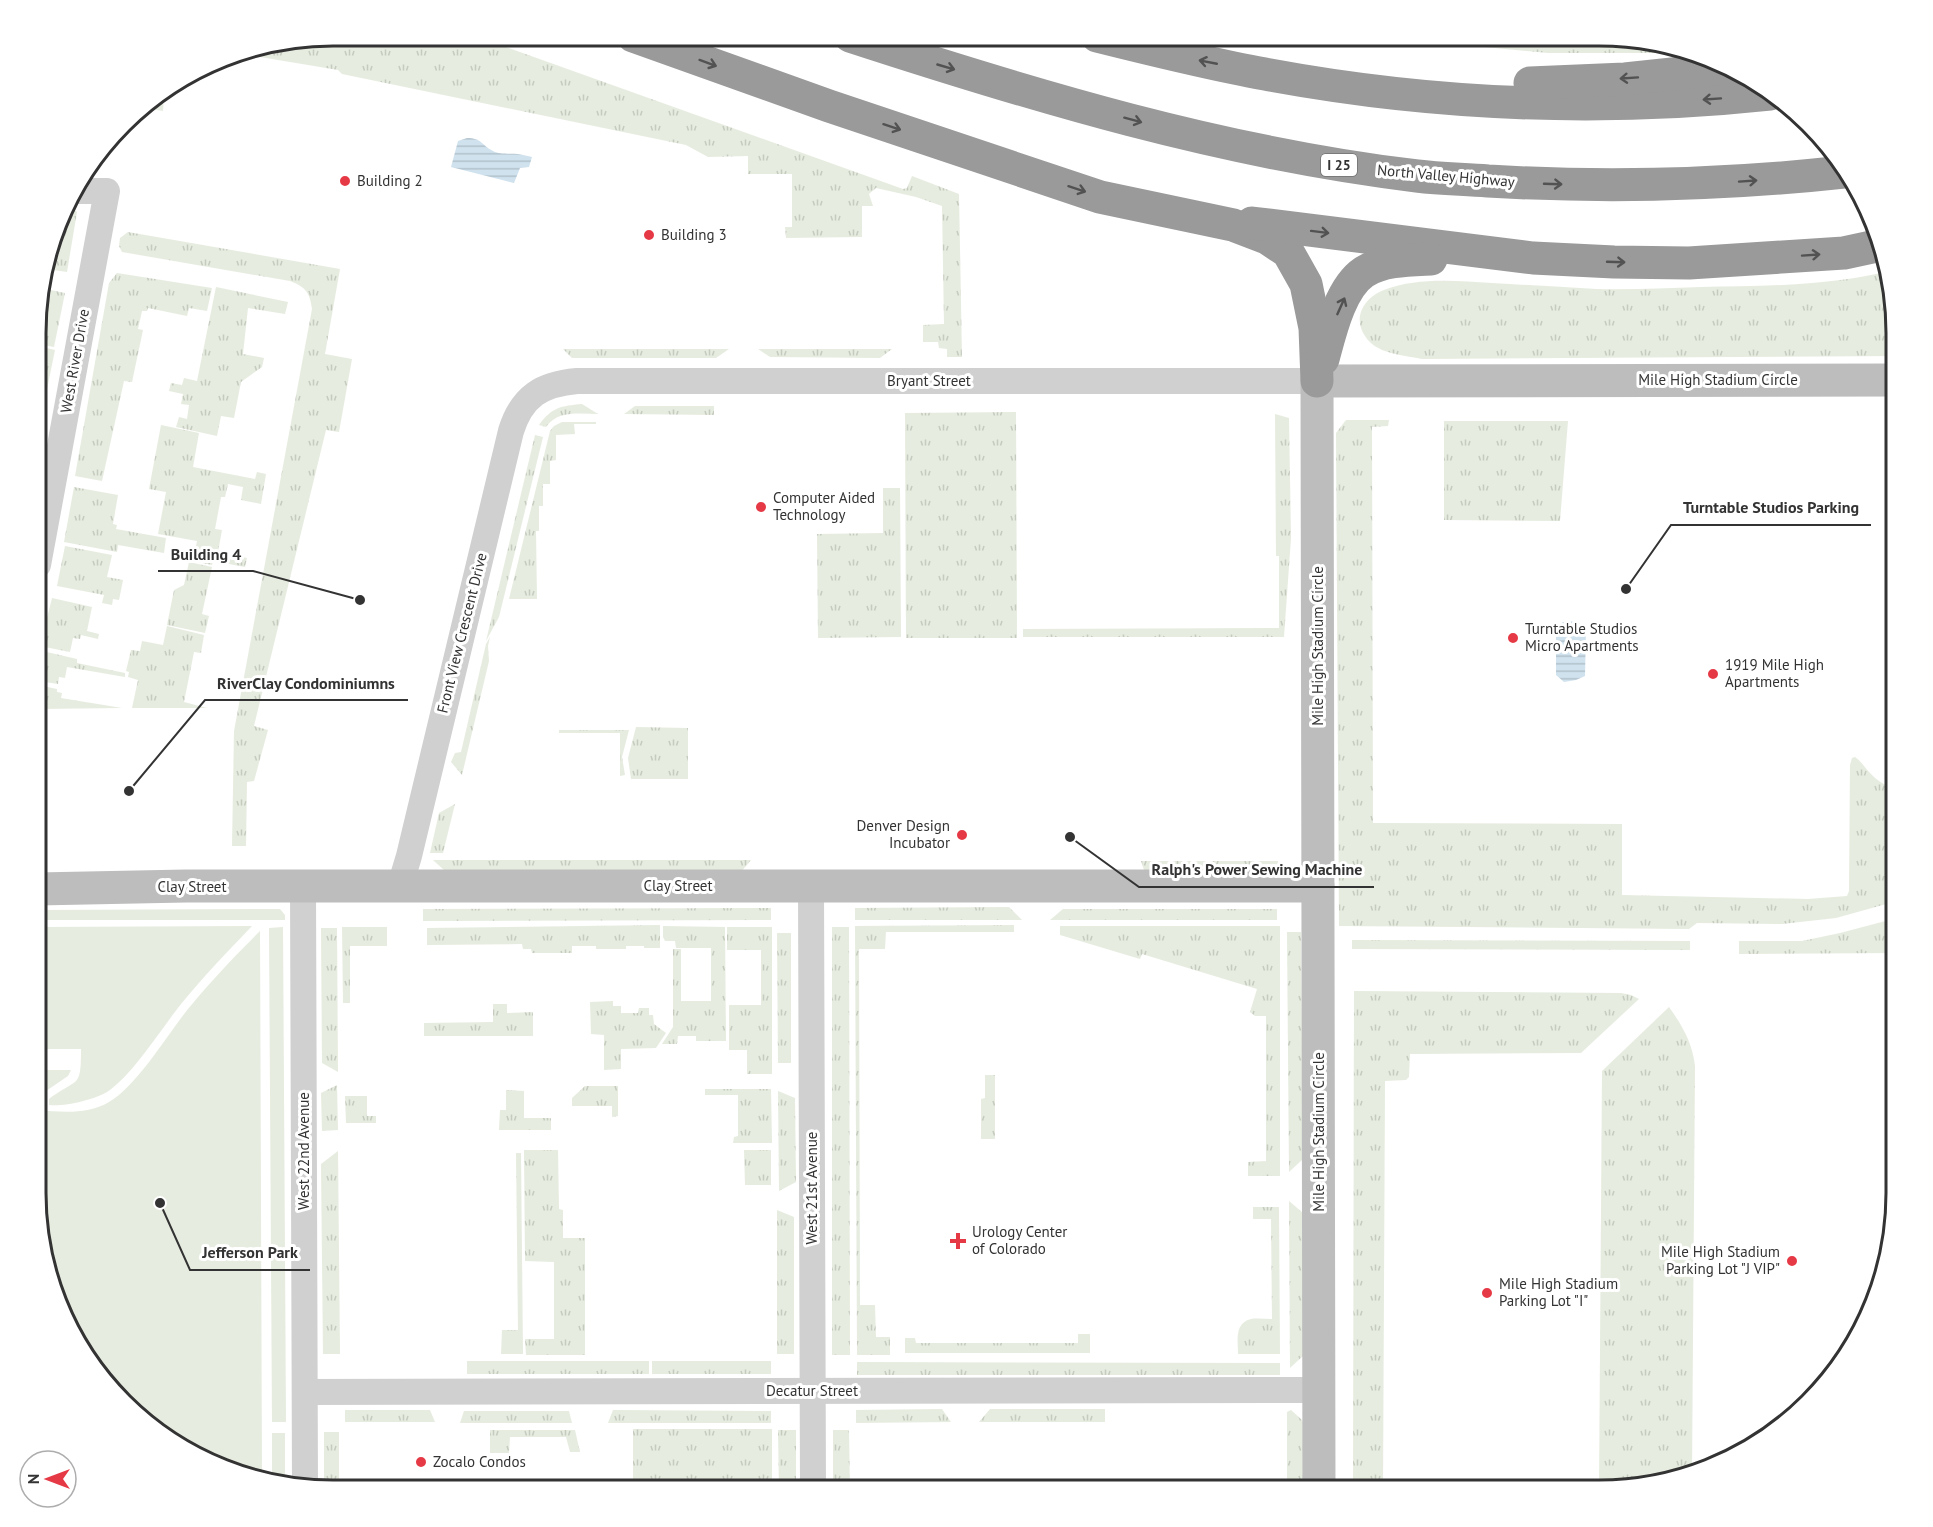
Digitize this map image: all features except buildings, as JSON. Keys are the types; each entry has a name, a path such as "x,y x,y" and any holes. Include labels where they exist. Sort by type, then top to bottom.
{"highway":[{"path":"661,46 829,106 1100,197 1233,225 1267,238 1288,252 1306,284 1315,328 1317,381"},
{"name":"North Valley Highway","path":"881,46 936,64 1149,124 1260,150 1418,176 1612,186 1719,183 1837,173"},
{"path":"1137,46 1265,74 1341,87 1428,97 1586,104 1655,103 1759,95"},
{"path":"1265,74 1387,84 1503,85 1625,79 1713,70"},
{"path":"1179,214 1521,257 1558,259 1689,263 1844,253 1873,247"},
{"path":"1317,381 1341,303 1363,273 1381,265 1406,260 1558,259"}],"street":[{"name":"West River Drive","path":"46,521 106,191 84,191"},
{"name":"Mile High Stadium Circle","path":"1319,1480 1317,381 1886,380"},
{"name":"Bryant Street","path":"542,389 551,385 578,381 1317,381"},
{"name":"Front View Crescent Drive","path":"400,886 511,431 516,414 542,389"},
{"name":"Clay Street","path":"46,889 303,886 1318,886"},
{"name":"West 22nd Avenue","path":"303,886 305,1479"},
{"name":"West 21st Avenue","path":"811,886 813,1480"},
{"name":"Decatur Street","path":"305,1392 1319,1390"}],"green space":[{"path":"333,46 503,46 903,189 907,188 912,176 959,194 962,357 947,357 947,349 939,348 938,342 923,342 923,325 944,324 942,206 916,197 876,188 869,194 873,206 862,206 862,237 786,238 785,227 792,227 792,174 748,174 748,156 708,157 686,145 342,74 338,70 257,57 296,49"},
{"path":"1474,46 1600,46 1660,53 1548,53"},
{"path":"163,103 163,111 155,110"},
{"path":"74,210 77,212 67,272 54,270"},
{"path":"128,232 340,269 325,354 352,359 339,432 326,430 254,726 268,730 254,781 247,782 246,846 232,846 234,731 312,309 311,303 303,288 290,281 122,252 119,246 120,238"},
{"path":"117,273 212,288 207,311 189,308 187,316 148,308 147,311 142,311 138,329 143,330 132,382 124,381 102,481 75,476 109,283"},
{"path":"1880,273 1886,315 1886,356 1422,359 1390,353 1376,347 1365,336 1360,322 1362,308 1371,297 1384,290 1410,283 1451,281 1635,289 1796,284"},
{"path":"216,287 288,302 285,314 248,308 243,354 264,358 262,367 241,382 234,418 221,416 217,436 176,427 179,417 187,419 189,405 181,404 183,394 169,391 171,383 182,385 184,378 197,381"},
{"path":"50,290 65,293 54,347 46,346"},
{"path":"46,348 55,350 46,394"},
{"path":"563,349 729,349 716,358 572,358"},
{"path":"758,349 892,349 880,358 770,357"},
{"path":"582,404 598,414 563,415 546,427 539,425 548,414 558,408"},
{"path":"635,406 714,406 714,415 624,414"},
{"path":"1016,412 1017,638 906,638 905,413"},
{"path":"1275,414 1289,418 1291,538 1284,637 1023,637 1023,629 1279,628"},
{"path":"1346,420 1389,420 1388,426 1372,427 1373,823 1622,824 1622,895 1808,899 1847,896 1849,891 1850,765 1852,758 1855,757 1886,785 1886,904 1836,918 1782,924 1697,923 1689,929 1339,926 1336,433"},
{"path":"1444,421 1568,421 1560,521 1444,520"},
{"path":"562,422 596,422 596,424 574,424 575,434 556,435 556,460 550,461 550,484 543,484 543,506 539,506 539,531 536,531 537,599 509,599 550,431"},
{"path":"161,425 199,433 193,467 255,479 257,472 266,474 261,504 241,500 243,487 228,484 225,497 221,497 215,529 222,530 218,552 247,558 245,567 213,561 212,565 193,561 197,541 158,534 166,492 149,489"},
{"path":"535,435 543,437 499,617 486,641"},
{"path":"74,487 118,495 113,524 117,525 116,529 166,538 164,553 118,545 117,552 64,542"},
{"path":"883,488 900,488 901,637 818,638 817,534 883,533"},
{"path":"65,546 112,555 107,577 123,580 119,600 113,599 112,605 102,603 104,595 57,586"},
{"path":"189,562 212,567 202,614 209,616 205,633 167,625 174,590 184,585"},
{"path":"52,598 92,607 87,631 99,634 98,639 81,635 80,639 73,638 70,652 46,647 46,622"},
{"path":"167,626 204,635 201,653 194,652 184,702 207,708 132,708 138,680 128,677 129,672 126,671 131,650 140,651 142,641 163,645"},
{"path":"490,637 489,661 462,775 451,762 455,753 461,752 486,644"},
{"path":"46,652 77,659 77,663 125,673 125,677 67,667 65,678 59,677 58,684 46,682"},
{"path":"46,687 57,689 57,692 62,693 61,698 122,708 46,709"},
{"path":"636,727 688,728 688,779 631,779 628,758"},
{"path":"559,730 629,730 622,757 625,775 620,776 620,733 559,733"},
{"path":"455,804 443,853 430,853 439,813"},
{"path":"433,860 751,860 741,872 445,871"},
{"path":"1141,861 1278,861 1278,873 1145,873"},
{"path":"1009,907 1022,920 855,920 855,908"},
{"path":"771,908 771,920 423,921 423,909"},
{"path":"280,909 285,915 285,920 46,920 46,910"},
{"path":"1063,909 1277,909 1277,920 1050,920"},
{"path":"1886,921 1886,953 1739,954 1739,941 1802,941"},
{"path":"660,925 660,948 626,946 626,949 596,949 596,946 572,946 572,953 532,953 531,949 523,949 522,944 427,945 427,928"},
{"path":"1014,925 1014,932 886,932 885,949 859,949 860,1305 875,1305 876,1337 890,1337 890,1355 857,1355 855,926"},
{"path":"252,926 189,994 136,1064 117,1085 101,1095 62,1105 49,1105 49,1099 79,1077 81,1049 46,1049 46,927"},
{"path":"663,926 725,927 726,1041 696,1041 696,1036 678,1036 677,1044 662,1044 673,1027 673,949 681,949 681,1001 711,1001 711,948 676,948 675,941 665,941"},
{"path":"1060,926 1280,926 1280,1176 1248,1176 1248,1162 1266,1161 1266,1016 1255,1016 1250,1012 1257,989 1142,954 1140,959 1060,935"},
{"path":"283,927 286,1422 272,1422 269,928"},
{"path":"342,927 387,927 387,946 350,946 350,1003 343,1003"},
{"path":"727,927 772,927 772,1074 747,1074 747,1050 729,1050 729,1005 761,1005 761,950 727,950"},
{"path":"832,927 849,927 850,1355 832,1355"},
{"path":"321,928 337,928 338,1072 322,1063"},
{"path":"260,931 262,1472 224,1459 190,1442 144,1409 118,1383 85,1337 68,1303 56,1268 47,1212 46,1111 83,1111 101,1106 119,1095 141,1073 180,1020 223,969"},
{"path":"1287,932 1301,932 1303,1159 1289,1172"},
{"path":"777,933 791,933 791,1063 778,1063"},
{"path":"1352,940 1690,941 1690,950 1352,949"},
{"path":"1354,991 1621,993 1639,999 1581,1053 1410,1054 1409,1077 1406,1080 1385,1081 1383,1480 1353,1480"},
{"path":"613,1001 613,1006 621,1006 621,1013 638,1013 639,1008 649,1008 649,1015 653,1015 654,1024 666,1033 656,1048 621,1049 621,1069 604,1070 604,1035 591,1034 590,1002"},
{"path":"493,1004 507,1004 507,1013 533,1012 533,1036 424,1036 424,1023 493,1022"},
{"path":"1669,1007 1686,1035 1692,1049 1695,1066 1692,1465 1656,1475 1618,1480 1599,1480 1602,1071"},
{"path":"46,1070 71,1070 68,1076 46,1091"},
{"path":"985,1075 995,1075 995,1139 981,1139 981,1099 985,1098"},
{"path":"337,1085 338,1130 322,1131 321,1093"},
{"path":"585,1086 618,1086 618,1116 612,1117 612,1106 572,1106 572,1098"},
{"path":"705,1089 771,1089 772,1143 733,1143 734,1137 738,1136 738,1095 705,1095"},
{"path":"506,1090 524,1091 524,1118 551,1118 551,1130 499,1130 500,1110 506,1110"},
{"path":"778,1091 795,1098 796,1182 779,1191"},
{"path":"345,1096 367,1096 367,1116 376,1116 376,1123 346,1123"},
{"path":"524,1150 558,1150 559,1209 563,1210 563,1238 585,1238 585,1355 526,1355 525,1339 554,1339 554,1262 525,1261"},
{"path":"744,1150 771,1150 771,1185 745,1185"},
{"path":"338,1151 340,1354 323,1354 321,1164"},
{"path":"516,1153 521,1153 523,1354 501,1354 502,1330 518,1330"},
{"path":"1289,1201 1303,1213 1304,1355 1290,1368"},
{"path":"1253,1207 1279,1207 1280,1354 1238,1354 1238,1333 1242,1324 1251,1319 1272,1319 1271,1219 1253,1219"},
{"path":"777,1210 794,1217 794,1354 777,1354"},
{"path":"1078,1334 1090,1334 1090,1353 905,1353 905,1338 915,1338 916,1343 1078,1343"},
{"path":"467,1361 649,1361 649,1374 467,1374"},
{"path":"652,1361 771,1361 771,1374 652,1374"},
{"path":"857,1362 1280,1363 1280,1375 857,1375"},
{"path":"942,1409 951,1422 856,1423 856,1410"},
{"path":"990,1409 1105,1409 1105,1422 979,1422"},
{"path":"345,1410 430,1410 435,1422 345,1422"},
{"path":"613,1410 771,1411 771,1423 608,1423"},
{"path":"1291,1410 1302,1420 1304,1426 1304,1480 1287,1480 1287,1412"},
{"path":"464,1411 569,1411 572,1423 460,1423"},
{"path":"633,1429 772,1429 772,1480 633,1479"},
{"path":"490,1430 575,1430 580,1452 570,1452 566,1437 510,1437 509,1453 490,1453"},
{"path":"778,1430 796,1430 796,1480 779,1480"},
{"path":"833,1430 849,1430 850,1480 833,1480"},
{"path":"324,1432 339,1432 339,1480 324,1480"},
{"path":"272,1433 285,1433 285,1476 272,1474"}],"water":[{"path":"467,138 479,141 496,152 532,157 529,167 520,168 514,183 451,167 458,141"},
{"path":"1575,621 1586,627 1585,676 1564,682 1556,675 1556,627 1563,622"}],"place":[{"name":"Building 2","path":"345,181"},
{"name":"Building 3","path":"649,235"},
{"name":"Computer Aided Technology","path":"761,507"},
{"name":"Turntable Studios Parking","path":"1626,589"},
{"name":"Building 4","path":"360,600"},
{"name":"Turntable Studios Micro Apartments","path":"1513,638"},
{"name":"1919 Mile High Apartments","path":"1713,674"},
{"name":"RiverClay Condominiumns","path":"129,791"},
{"name":"Denver Design Incubator","path":"962,835"},
{"name":"Ralph's Power Sewing Machine","path":"1070,837"},
{"name":"Jefferson Park","path":"160,1203"},
{"name":"Urology Center of Colorado","path":"958,1241"},
{"name":"Mile High Stadium Parking Lot \"J VIP\"","path":"1792,1261"},
{"name":"Mile High Stadium Parking Lot \"I\"","path":"1487,1293"},
{"name":"Zocalo Condos","path":"421,1462"}]}
